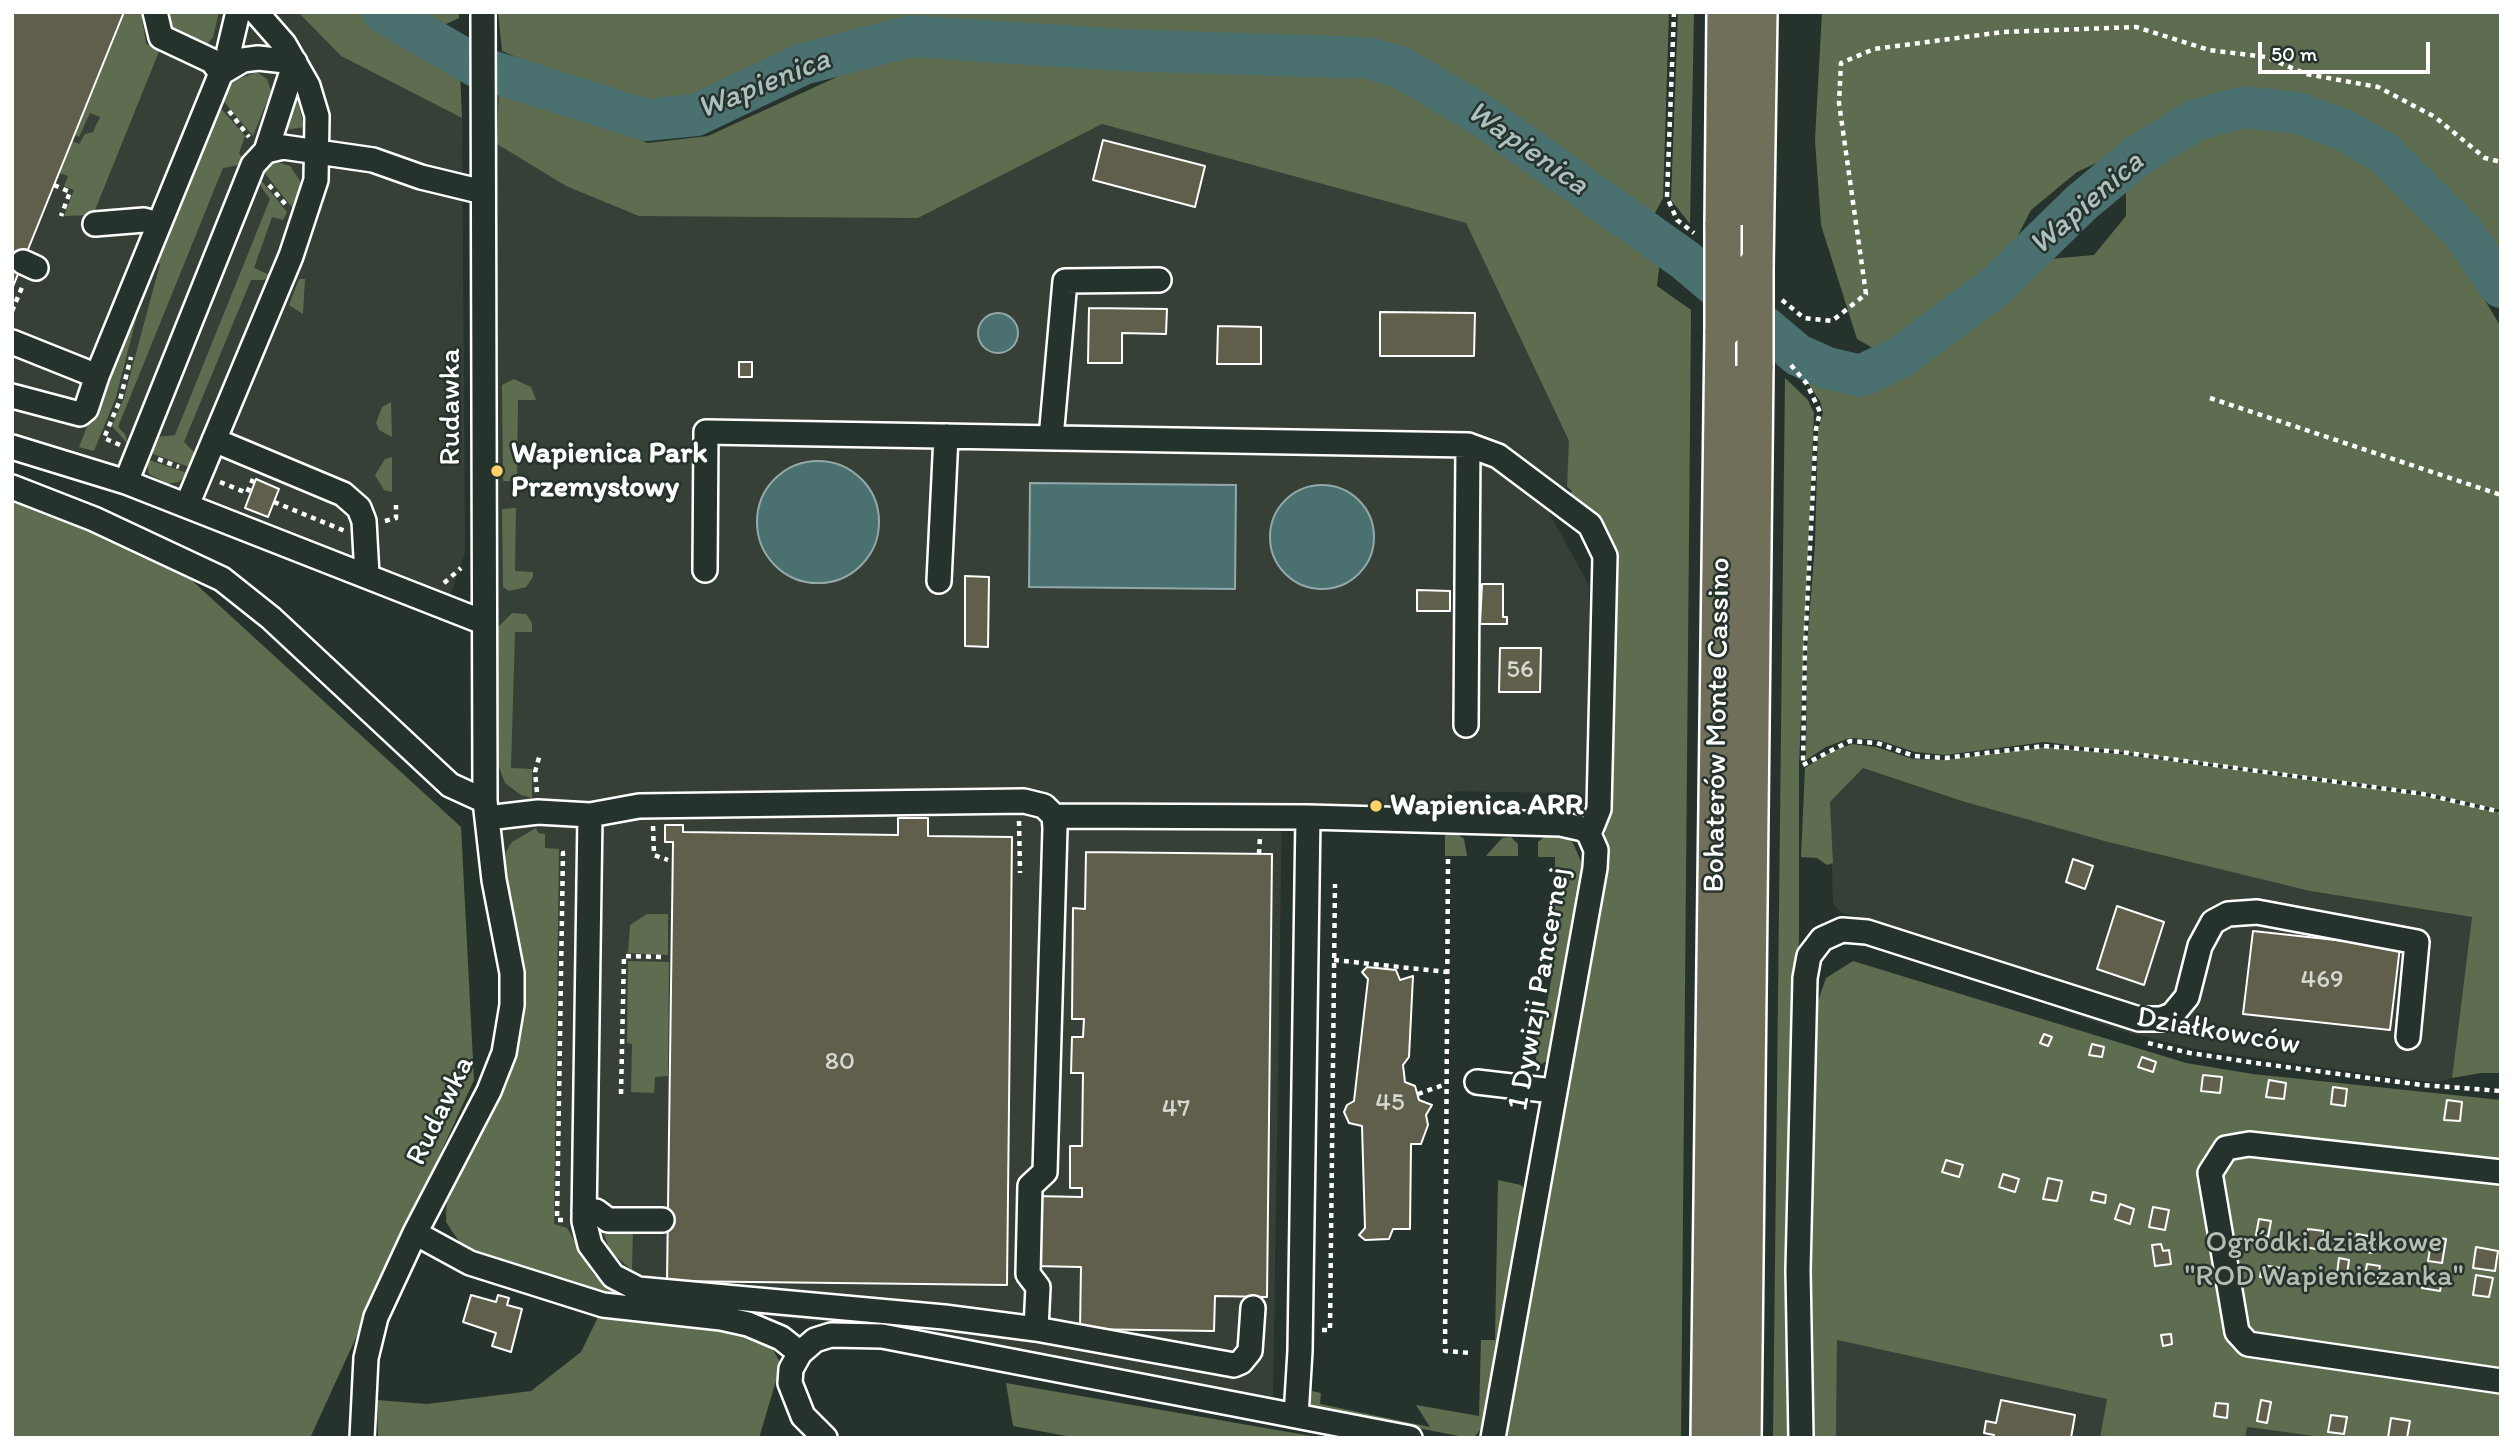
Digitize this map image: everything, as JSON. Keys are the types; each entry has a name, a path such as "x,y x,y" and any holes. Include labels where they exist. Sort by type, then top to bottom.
{"highway":[{"name":"Bohaterów Monte Cassino","path":"1743,1438 1759,12"},
{"path":"1758,96 1768,12"},
{"name":"Bohaterów Monte Cassino","path":"1709,1438 1723,330 1724,16"}],"street":[{"path":"155,12 161,37 225,69"},
{"path":"12,396 80,414 86,409 158,224 225,69 238,12"},
{"path":"187,505 291,256 316,180 317,117 308,86 284,44 256,12"},
{"name":"Rudawka","path":"362,1438 366,1358 373,1331 415,1233 489,1091 503,1053 512,1005 512,973 494,880 486,809 483,622 483,12"},
{"path":"225,69 258,58 295,62"},
{"path":"126,482 253,165 266,151 295,62"},
{"path":"266,151 283,147 373,160 421,177 483,192"},
{"path":"94,224 144,220 158,224"},
{"path":"1051,438 1065,281 1158,280"},
{"path":"12,342 97,376"},
{"path":"705,570 706,432 1468,444 1498,456 1590,525 1605,556 1599,808 1589,834"},
{"path":"939,581 946,436"},
{"path":"214,440 343,494 359,508 367,536 367,575"},
{"path":"1466,725 1468,444"},
{"path":"12,447 126,482 483,622"},
{"path":"12,487 94,519 222,579 271,618 450,785 486,809 585,815 617,808 653,806 1024,801 1044,806 1054,816 1045,1172 1030,1186 1028,1274 1038,1287 1036,1329"},
{"path":"585,815 584,1216 590,1245 613,1276 638,1289 944,1317 1036,1329 1234,1365 1241,1362 1250,1350 1253,1308"},
{"name":"1 Dywizji Pancernej","path":"1054,816 1308,817 1561,824 1583,829 1589,834 1596,850 1595,868 1493,1438"},
{"path":"1296,1416 1300,1374 1308,817"},
{"path":"1801,1438 1798,1270 1805,978 1810,956 1822,939 1842,930 1867,932 2139,1019 2161,1019 2172,1015 2187,997 2200,946 2213,922 2228,915 2257,912 2417,942 2408,1037"},
{"path":"1477,1082 1553,1091"},
{"path":"2501,1172 2249,1144 2226,1148 2210,1173 2237,1332 2248,1345 2501,1381"},
{"path":"584,1216 596,1211 608,1220 662,1220"},
{"path":"415,1233 470,1263 603,1305 734,1321 781,1338 800,1353"},
{"path":"825,1438 803,1416 790,1383 791,1369 800,1353 814,1340 831,1335 882,1336 1410,1438"}],"path":[{"path":"1674,12 1667,197 1677,220"},
{"path":"1804,318 1832,321 1866,294 1839,103 1841,63 1874,49 2003,32 2136,27 2209,50 2266,57 2306,74 2378,87 2435,117 2485,158 2501,162"},
{"path":"54,185 71,192 61,216"},
{"path":"12,312 29,269"},
{"path":"1790,365 1807,384 1820,412 1816,429 1805,647 1803,765 1850,741 1877,743 1914,756 1945,758 2043,746 2121,752 2423,794 2501,812"},
{"path":"2210,398 2501,495"},
{"path":"274,502 354,536 380,536 386,521 396,518 396,505"},
{"path":"437,585 453,576 466,562"},
{"path":"1000,802 1000,820 1019,820 1020,873"},
{"path":"653,806 652,850 657,858 668,860"},
{"path":"584,1216 557,1220 563,853 575,854 580,848 585,815"},
{"path":"1448,859 1445,1351 1471,1353"},
{"path":"1330,1330 1335,884"},
{"path":"621,1094 624,956 664,957"},
{"path":"1334,960 1447,972"},
{"name":"Działkowców","path":"2144,1042 2190,1053 2256,1063 2423,1085 2501,1091"},
{"path":"1418,1094 1446,1084"}],"shaded area":[{"path":"12,12 298,12 341,56 462,118 465,553 442,619 207,518 12,461"},
{"path":"1102,124 1466,223 1569,441 1569,484 1548,511 1589,585 1590,798 1581,809 1556,812 1556,793 1454,791 1453,810 1282,806 1273,1399 883,1329 605,1298 470,1250 451,1231 444,1211 507,1084 518,1052 525,997 523,969 503,872 496,759 497,144 566,186 918,218"},
{"path":"1863,768 1965,802 2108,842 2310,891 2472,917 2452,1078 2438,1082 2421,1081 2257,1058 2190,1048 2122,1031 2064,1011 2070,987 1841,912 1833,903 1830,802"},
{"path":"1837,1340 2108,1399 2100,1438 1836,1438"},
{"path":"2246,1427 2329,1438 2245,1438"}],"green space":[{"path":"124,12 141,12 146,44 160,49 93,215 64,216 74,190 64,186 68,176 59,173 72,141 79,144 85,134 93,132 100,117 90,113 79,137 75,135"},
{"path":"168,12 219,12 213,37 207,45 201,46 175,33"},
{"path":"298,12 362,12 460,70 462,118 341,56"},
{"path":"417,12 459,12 459,18 442,26"},
{"path":"498,12 1669,12 1663,198 1655,213 1639,210 1419,56 1367,44 928,20 874,26 812,47 765,71 710,93 657,102 597,92 502,51"},
{"path":"1678,12 1694,12 1690,224 1671,200"},
{"path":"1822,12 2501,12 2501,250 2440,184 2391,145 2347,119 2313,104 2270,96 2225,98 2171,112 2103,160 2077,172 2031,210 2015,241 1940,309 1876,350 1857,339 1821,225 1815,140"},
{"path":"917,55 1123,67 1360,70 1410,89 1454,114 1660,259 1657,286 1691,310 1681,1438 1506,1438 1505,1426 1605,844 1613,579 1568,496 1572,491 1567,487 1569,441 1466,223 1102,124 918,218 639,216 566,186 497,144 499,83 648,143 708,136 850,71"},
{"path":"257,72 267,79 271,91 253,136 220,97 233,81"},
{"path":"295,90 304,127 279,131"},
{"path":"217,104 245,136 239,153 243,159 239,165 223,168 118,427 125,434 128,444 112,426 124,398 160,264 154,261"},
{"path":"2269,119 2331,140 2392,178 2451,244 2501,327 2501,810 2423,792 2045,742 1945,755 1915,752 1878,740 1850,738 1826,747 1806,760 1807,647 1815,544 1818,430 1823,413 1820,401 1795,365 1842,385 1873,383 1914,358 2039,260 2094,255 2126,216 2126,185 2168,148 2226,121"},
{"path":"273,164 290,166 300,181 301,192 294,210 264,172"},
{"path":"260,179 287,212 283,220 272,217 254,268 270,275 264,280 251,280 184,442 194,452 192,468 148,452 158,437 175,435 270,199 261,187"},
{"path":"148,273 116,397 94,451 79,447"},
{"path":"299,279 305,279 303,314 289,305"},
{"path":"1785,378 1808,400 1814,413 1799,765 1799,934 1791,1269 1794,1438 1773,1438"},
{"path":"514,379 531,387 536,400 518,400 517,481 503,481 502,385"},
{"path":"391,402 392,437 379,430 376,423 382,407"},
{"path":"392,457 392,492 384,490 375,475 385,459"},
{"path":"146,459 190,474 178,482 167,484 149,474"},
{"path":"12,494 174,564 461,827 474,1080 310,1438 12,1438"},
{"path":"516,508 515,571 533,572 533,577 526,587 509,591 503,587 502,509"},
{"path":"512,613 526,614 532,623 532,632 515,632 511,768 532,769 532,798 521,795 505,783 496,759 497,628"},
{"path":"1852,744 1876,747 1913,759 1944,760 2045,747 2120,754 2422,795 2501,813 2501,1073 2452,1078 2472,917 2310,891 2108,842 1965,802 1863,768 1830,802 1833,863 1827,865 1817,858 1801,857 1805,768 1830,752"},
{"path":"536,828 538,833 545,834 545,848 559,849 554,1224 567,1228 593,1274 603,1282 647,1300 605,1298 493,1260 459,1241 446,1222 447,1200 507,1084 518,1052 523,1023 523,969 503,872 506,852 512,842"},
{"path":"1445,832 1455,832 1464,839 1467,856 1445,856"},
{"path":"1549,833 1567,838 1573,843 1582,864 1548,1060 1540,1065 1536,1062 1537,1024 1544,1020 1554,964 1555,857 1538,857 1538,842"},
{"path":"1511,837 1518,844 1518,856 1486,856 1502,838"},
{"path":"647,914 668,914 668,955 628,953 630,925"},
{"path":"628,961 669,962 668,1076 655,1077 654,1093 631,1092 632,1044 627,1043"},
{"name":"Ogródki działkowe \"ROD Wapieniczanka\"","path":"1853,961 2186,1063 2253,1074 2501,1100 2501,1438 2329,1438 2247,1427 2245,1438 2100,1438 2107,1399 1837,1340 1836,1438 1805,1438 1814,1013 1826,978"},
{"path":"1498,1180 1521,1185 1525,1190 1481,1429 1475,1436 1464,1437 1309,1407 1312,1391 1321,1393 1320,1404 1430,1427 1416,1405 1479,1416 1481,1340 1495,1340"},
{"path":"602,1228 633,1229 632,1270 610,1251"},
{"path":"601,1311 720,1326 769,1343 781,1364 759,1438 378,1438 377,1400 427,1404 531,1391 581,1352"},
{"path":"1006,1383 1323,1438 1077,1438 1013,1426"}],"water":[{"path":"998,313 1006,314 1012,319 1017,325 1017,341 1012,347 1006,352 998,353 990,352 984,347 979,341 978,333 979,325 984,319 990,314"},
{"path":"818,461 842,465 861,479 875,498 879,522 875,546 861,565 842,579 818,583 794,579 775,565 761,546 757,522 761,498 775,479 794,465"},
{"path":"1030,483 1236,485 1235,589 1029,587"},
{"path":"1322,485 1342,489 1365,508 1370,517 1374,537 1370,557 1351,580 1342,585 1322,589 1302,585 1279,566 1274,557 1270,537 1274,517 1293,494 1302,489"}],"building":[{"path":"12,12 124,12 12,289"},
{"path":"1103,140 1205,166 1195,207 1093,180"},
{"path":"1089,308 1167,309 1166,334 1122,333 1122,363 1088,363"},
{"path":"1380,312 1475,313 1474,356 1380,356"},
{"path":"1218,326 1261,327 1261,364 1217,364"},
{"path":"739,362 752,362 752,377 739,377"},
{"path":"256,479 279,489 268,517 245,508"},
{"path":"965,576 989,577 988,647 965,646"},
{"path":"1482,584 1503,584 1503,617 1507,617 1507,624 1480,624"},
{"path":"1417,590 1450,591 1450,611 1417,611"},
{"path":"1500,648 1541,648 1540,692 1499,692"},
{"path":"898,818 928,818 928,836 1012,837 1007,1285 667,1281 673,842 665,842 665,825 683,825 683,832 898,835"},
{"path":"1086,852 1272,854 1267,1297 1215,1296 1214,1331 1080,1329 1081,1267 1034,1266 1035,1196 1082,1197 1082,1188 1070,1188 1070,1146 1082,1146 1083,1073 1071,1073 1072,1037 1083,1037 1084,1019 1072,1019 1073,908 1085,909"},
{"path":"2073,859 2093,866 2085,889 2066,882"},
{"path":"2117,906 2164,922 2144,985 2097,969"},
{"path":"2253,931 2400,947 2390,1030 2243,1014"},
{"path":"1367,967 1396,970 1400,980 1413,976 1409,1057 1403,1065 1405,1082 1415,1086 1419,1100 1432,1105 1426,1115 1428,1125 1421,1144 1411,1144 1410,1229 1393,1229 1389,1239 1365,1240 1359,1235 1365,1228 1362,1126 1349,1123 1344,1112 1347,1105 1354,1101 1368,979 1362,972"},
{"path":"2044,1034 2052,1037 2048,1046 2040,1043"},
{"path":"2092,1044 2104,1047 2102,1057 2089,1055"},
{"path":"2142,1057 2156,1062 2153,1072 2138,1067"},
{"path":"2203,1075 2222,1077 2220,1093 2201,1091"},
{"path":"2269,1080 2286,1083 2284,1099 2266,1097"},
{"path":"2333,1087 2347,1089 2345,1106 2331,1104"},
{"path":"2447,1100 2462,1102 2460,1121 2444,1120"},
{"path":"1946,1160 1963,1165 1959,1177 1942,1172"},
{"path":"2003,1174 2019,1179 2015,1192 1999,1187"},
{"path":"2048,1178 2062,1181 2057,1201 2043,1199"},
{"path":"2093,1192 2106,1195 2105,1203 2091,1200"},
{"path":"2120,1204 2134,1209 2130,1224 2115,1219"},
{"path":"2153,1207 2169,1210 2165,1230 2149,1227"},
{"path":"2259,1219 2271,1221 2268,1237 2256,1235"},
{"path":"2308,1229 2324,1231 2321,1250 2305,1247"},
{"path":"2357,1234 2374,1237 2372,1253 2354,1250"},
{"path":"2432,1237 2446,1239 2442,1263 2428,1261"},
{"path":"2161,1244 2163,1251 2169,1250 2171,1264 2155,1266 2152,1245"},
{"path":"2476,1247 2498,1251 2495,1271 2473,1268"},
{"path":"2339,1258 2349,1260 2347,1275 2337,1274"},
{"path":"2367,1264 2380,1266 2377,1284 2364,1282"},
{"path":"2262,1265 2281,1268 2279,1280 2260,1277"},
{"path":"2424,1273 2443,1275 2440,1291 2422,1288"},
{"path":"2476,1275 2493,1278 2489,1297 2473,1295"},
{"path":"471,1295 496,1302 498,1295 509,1298 507,1305 522,1309 511,1352 492,1346 496,1333 463,1322"},
{"path":"2171,1334 2172,1344 2163,1346 2161,1335"},
{"path":"2001,1400 2075,1415 2071,1438 1993,1438 1994,1435 1984,1433 1986,1421 1996,1423"},
{"path":"2261,1400 2271,1402 2267,1423 2257,1421"},
{"path":"2216,1403 2228,1404 2227,1418 2214,1416"},
{"path":"2331,1415 2347,1417 2344,1434 2328,1432"},
{"path":"2391,1418 2410,1421 2407,1438 2388,1438"}],"waterway":[{"name":"Wapienica","path":"383,12 478,67 646,120 696,115 803,64 911,36 1120,50 1368,58 1400,67 1481,115 1685,260 1798,355 1827,368 1861,376 1900,357 1996,286 2081,203 2136,157 2195,120 2244,107 2298,113 2342,129 2384,153 2462,231 2501,287"}],"place":[{"name":"Wapienica Park Przemysłowy","path":"497,471"},
{"name":"Wapienica ARR","path":"1376,806"}]}
